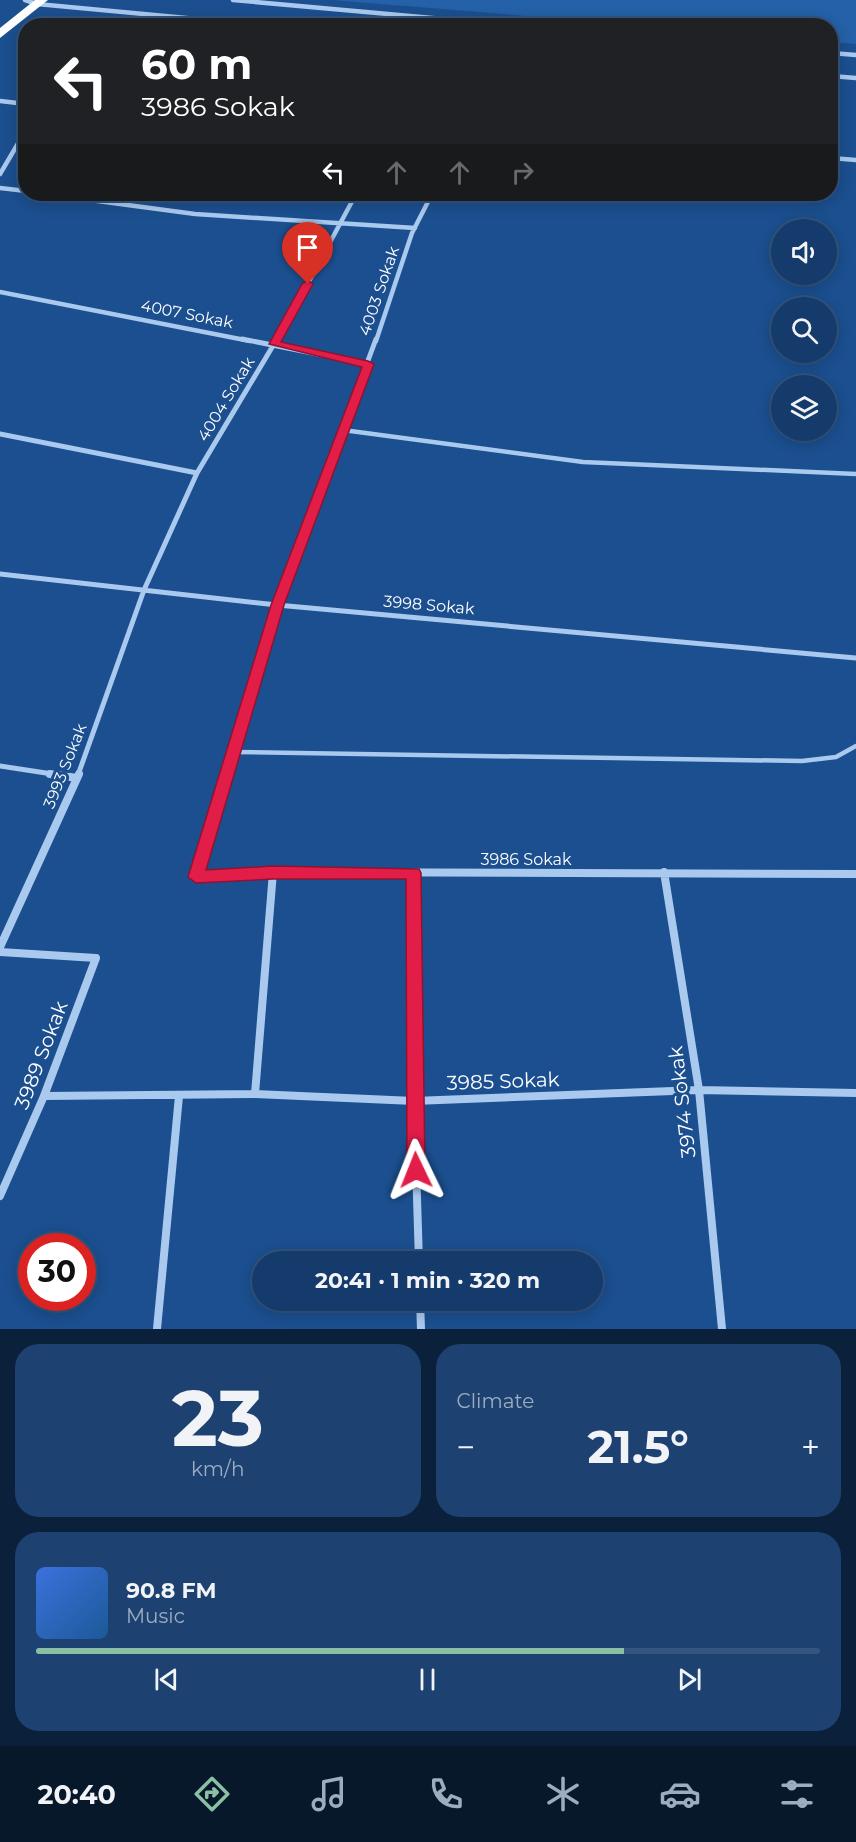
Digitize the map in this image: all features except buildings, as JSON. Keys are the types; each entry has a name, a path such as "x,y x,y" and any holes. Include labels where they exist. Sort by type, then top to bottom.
{"highway":[{"path":"0,34 35,1"}],"street":[{"path":"233,0 432,18"},
{"path":"35,1 196,18"},
{"path":"838,54 856,56"},
{"path":"838,77 856,78"},
{"path":"0,101 18,103"},
{"path":"0,174 18,144"},
{"path":"838,159 856,160"},
{"path":"0,188 18,190"},
{"path":"98,201 195,214 415,228"},
{"name":"4004 Sokak","path":"144,590 197,473 275,344 352,201"},
{"name":"4003 Sokak","path":"196,877 277,605 344,430 415,228 428,201"},
{"name":"4007 Sokak","path":"0,292 368,364"},
{"path":"0,434 197,473"},
{"name":"3998 Sokak","path":"0,574 277,605 856,658"},
{"name":"3993 Sokak","path":"0,947 77,778 144,590"},
{"path":"0,766 77,778"},
{"path":"255,1094 273,872"},
{"name":"3986 Sokak","path":"196,877 273,872 856,874"},
{"name":"3974 Sokak","path":"664,872 699,1090 722,1329"},
{"path":"414,873 414,1101 419,1251"},
{"name":"3989 Sokak","path":"0,952 96,958 44,1096 0,1197"},
{"name":"3985 Sokak","path":"44,1096 255,1094 414,1101 699,1090 856,1093"},
{"path":"158,1329 179,1096"},
{"path":"420,1311 421,1329"}],"lane":[{"path":"344,430 583,462 856,474"},
{"path":"233,752 811,761 836,757 856,746"}],"shaded area":[{"path":"331,0 856,0 856,44 838,43 838,18 551,18"}],"route":[{"path":"308,284 275,344 368,364 277,605 196,877 273,872 414,873 416,1170"}]}
